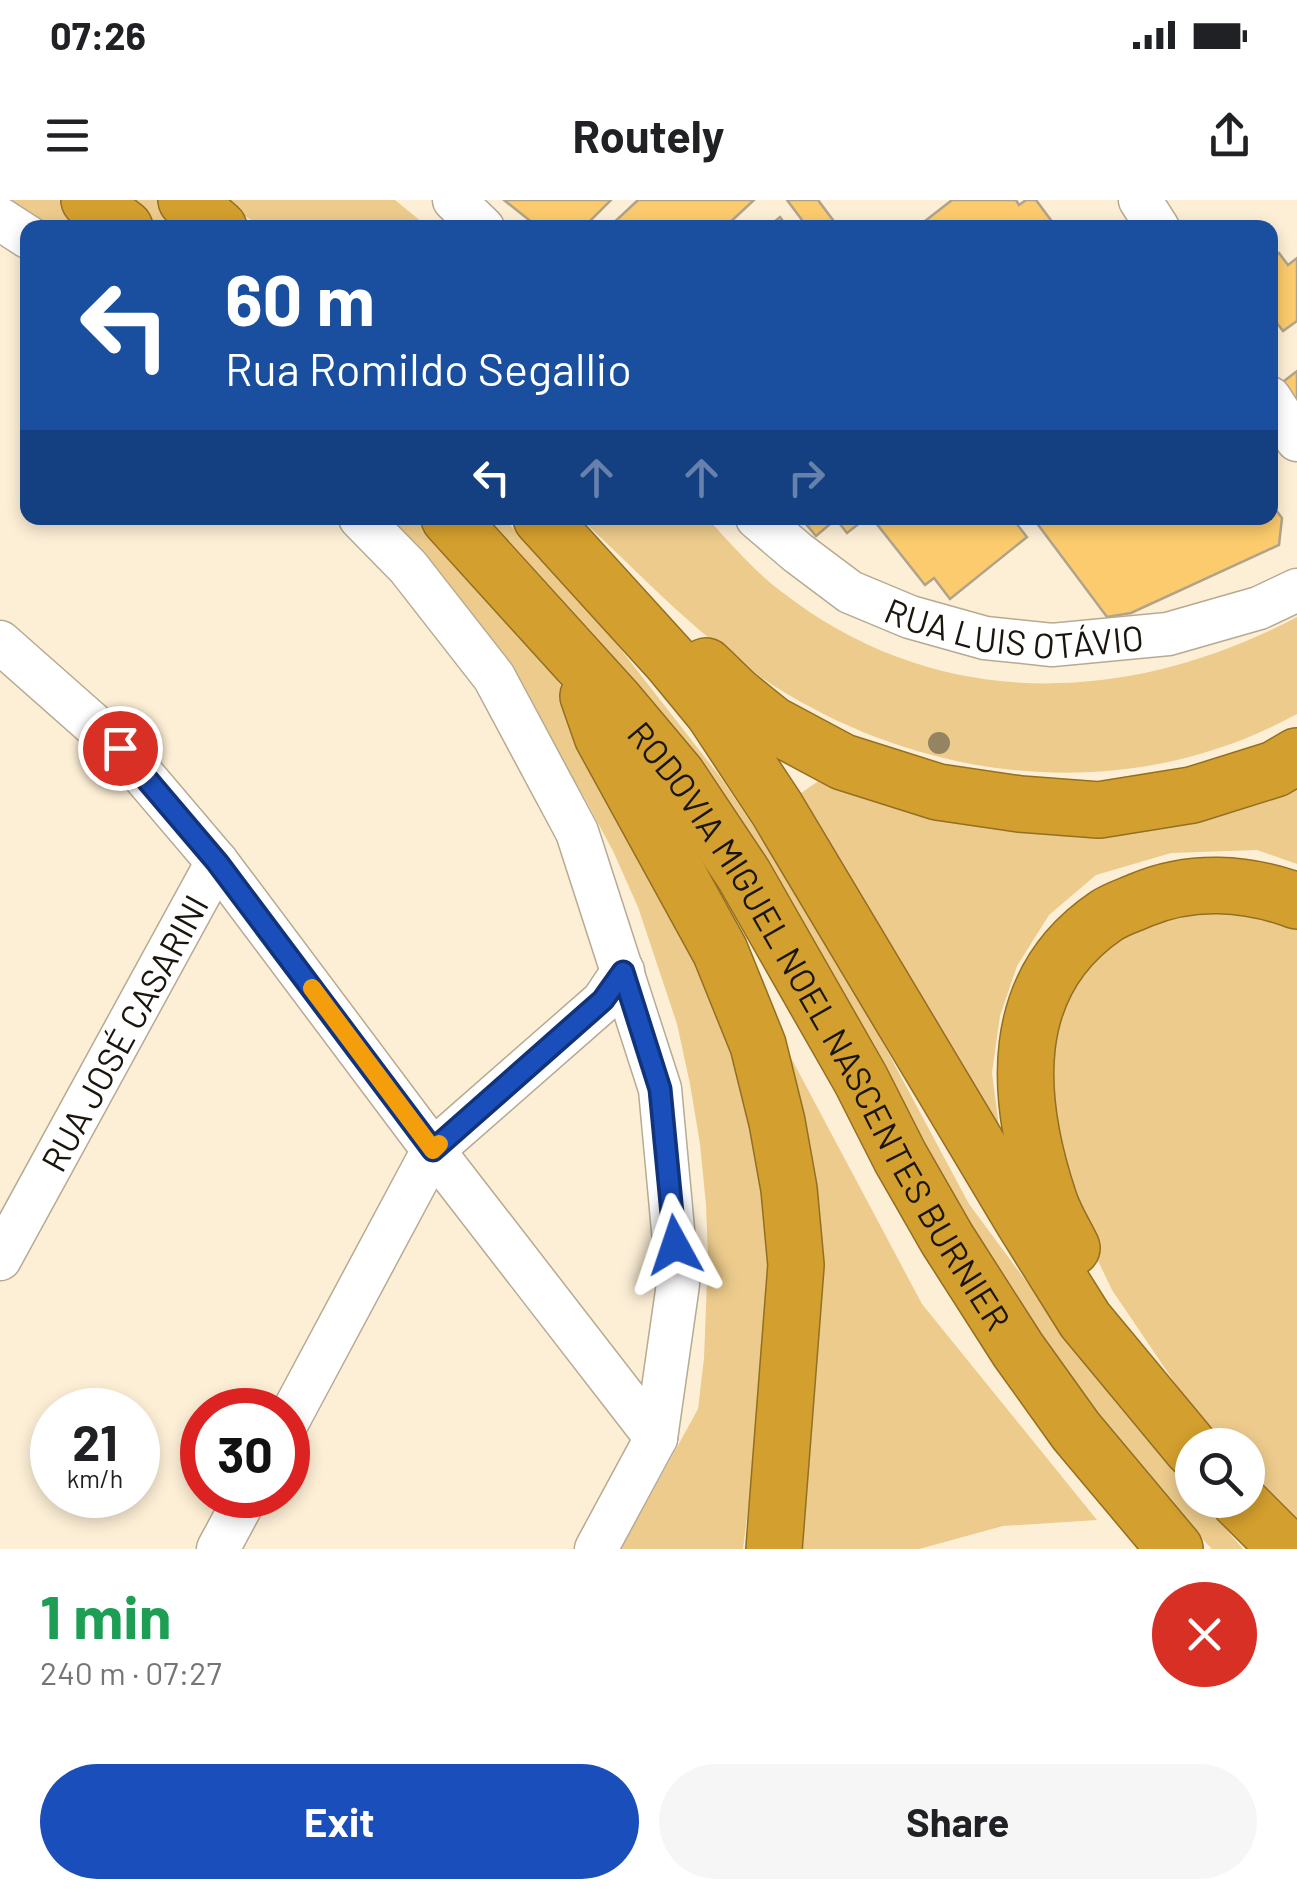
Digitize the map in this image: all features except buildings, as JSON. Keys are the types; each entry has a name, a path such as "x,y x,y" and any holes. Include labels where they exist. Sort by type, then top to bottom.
{"highway":[{"path":"89,200 115,220"},
{"path":"186,200 210,220"},
{"name":"RODOVIA MIGUEL NOEL NASCENTES BURNIER","path":"455,525 678,776 744,875 947,1239 1018,1350 1076,1431 1175,1549"},
{"name":"RODOVIA MIGUEL NOEL NASCENTES BURNIER","path":"548,525 713,712 778,809 1085,1320 1175,1429"},
{"path":"550,525 772,724 843,762 938,792 1099,810 1192,795 1276,769 1297,756"},
{"path":"574,656 602,736 720,951 758,1045 778,1122 796,1264 774,1549"},
{"path":"1187,1428 1096,1296 1050,1203 1028,1122 1024,1079 1029,1029 1044,983 1071,946 1107,914 1160,892 1204,884 1257,889 1297,902"},
{"path":"1256,1518 1286,1549"}],"street":[{"path":"454,200 475,220"},
{"path":"1278,410 1297,440"},
{"path":"367,525 408,567 494,677 577,832 660,1089 678,1284 656,1438 596,1549"},
{"name":"RUA LUIS OTÁVIO","path":"766,525 850,592 910,617 985,638 1052,644 1168,634 1259,608 1297,590"},
{"path":"0,642 120,748 217,862 656,1438"},
{"name":"RUA JOSÉ CASARINI","path":"0,1259 217,862"},
{"path":"305,1388 433,1150 603,1000 623,972"},
{"path":"218,1549 235,1518"}],"shaded area":[{"path":"0,200 59,200 86,220 22,220"},
{"path":"112,200 162,200 186,220 137,220"},
{"path":"224,200 395,200 419,220 251,220"},
{"path":"381,525 434,525 528,633 566,694 709,970 755,1133 767,1236 769,1287 763,1391 743,1549 621,1549 698,1409 708,1256 700,1144 677,1024 638,907 584,797 539,723"},
{"path":"476,525 510,525 608,633 721,778 822,929 969,1204 1117,1404 1175,1471 1175,1510 1134,1467 1032,1336"},
{"path":"587,525 713,525 772,584 842,631 904,659 969,677 1035,683 1101,680 1167,668 1233,646 1297,617 1297,714 1231,744 1162,763 1092,772 1022,771 952,760 884,740 818,711 756,674 687,619"},
{"path":"826,776 1003,820 1297,784 1297,864 1257,850 1171,853 1096,875 1049,915 1017,966 1000,1016 992,1073 1001,1142 801,793"},
{"path":"1189,901 1297,919 1297,1523 1265,1494 1265,1428 1205,1428 1112,1290 1068,1198 1045,1113 1056,995 1110,933"},
{"path":"789,1054 922,1304 1097,1520 1003,1526 919,1549 793,1549 816,1217"},
{"path":"1183,1518 1216,1518 1243,1549 1212,1549"}],"slow traffic":[{"path":"312,988 433,1150 439,1144"}],"route":[{"path":"120,748 217,862 433,1150 603,1000 623,972 660,1089 675,1245"}]}
